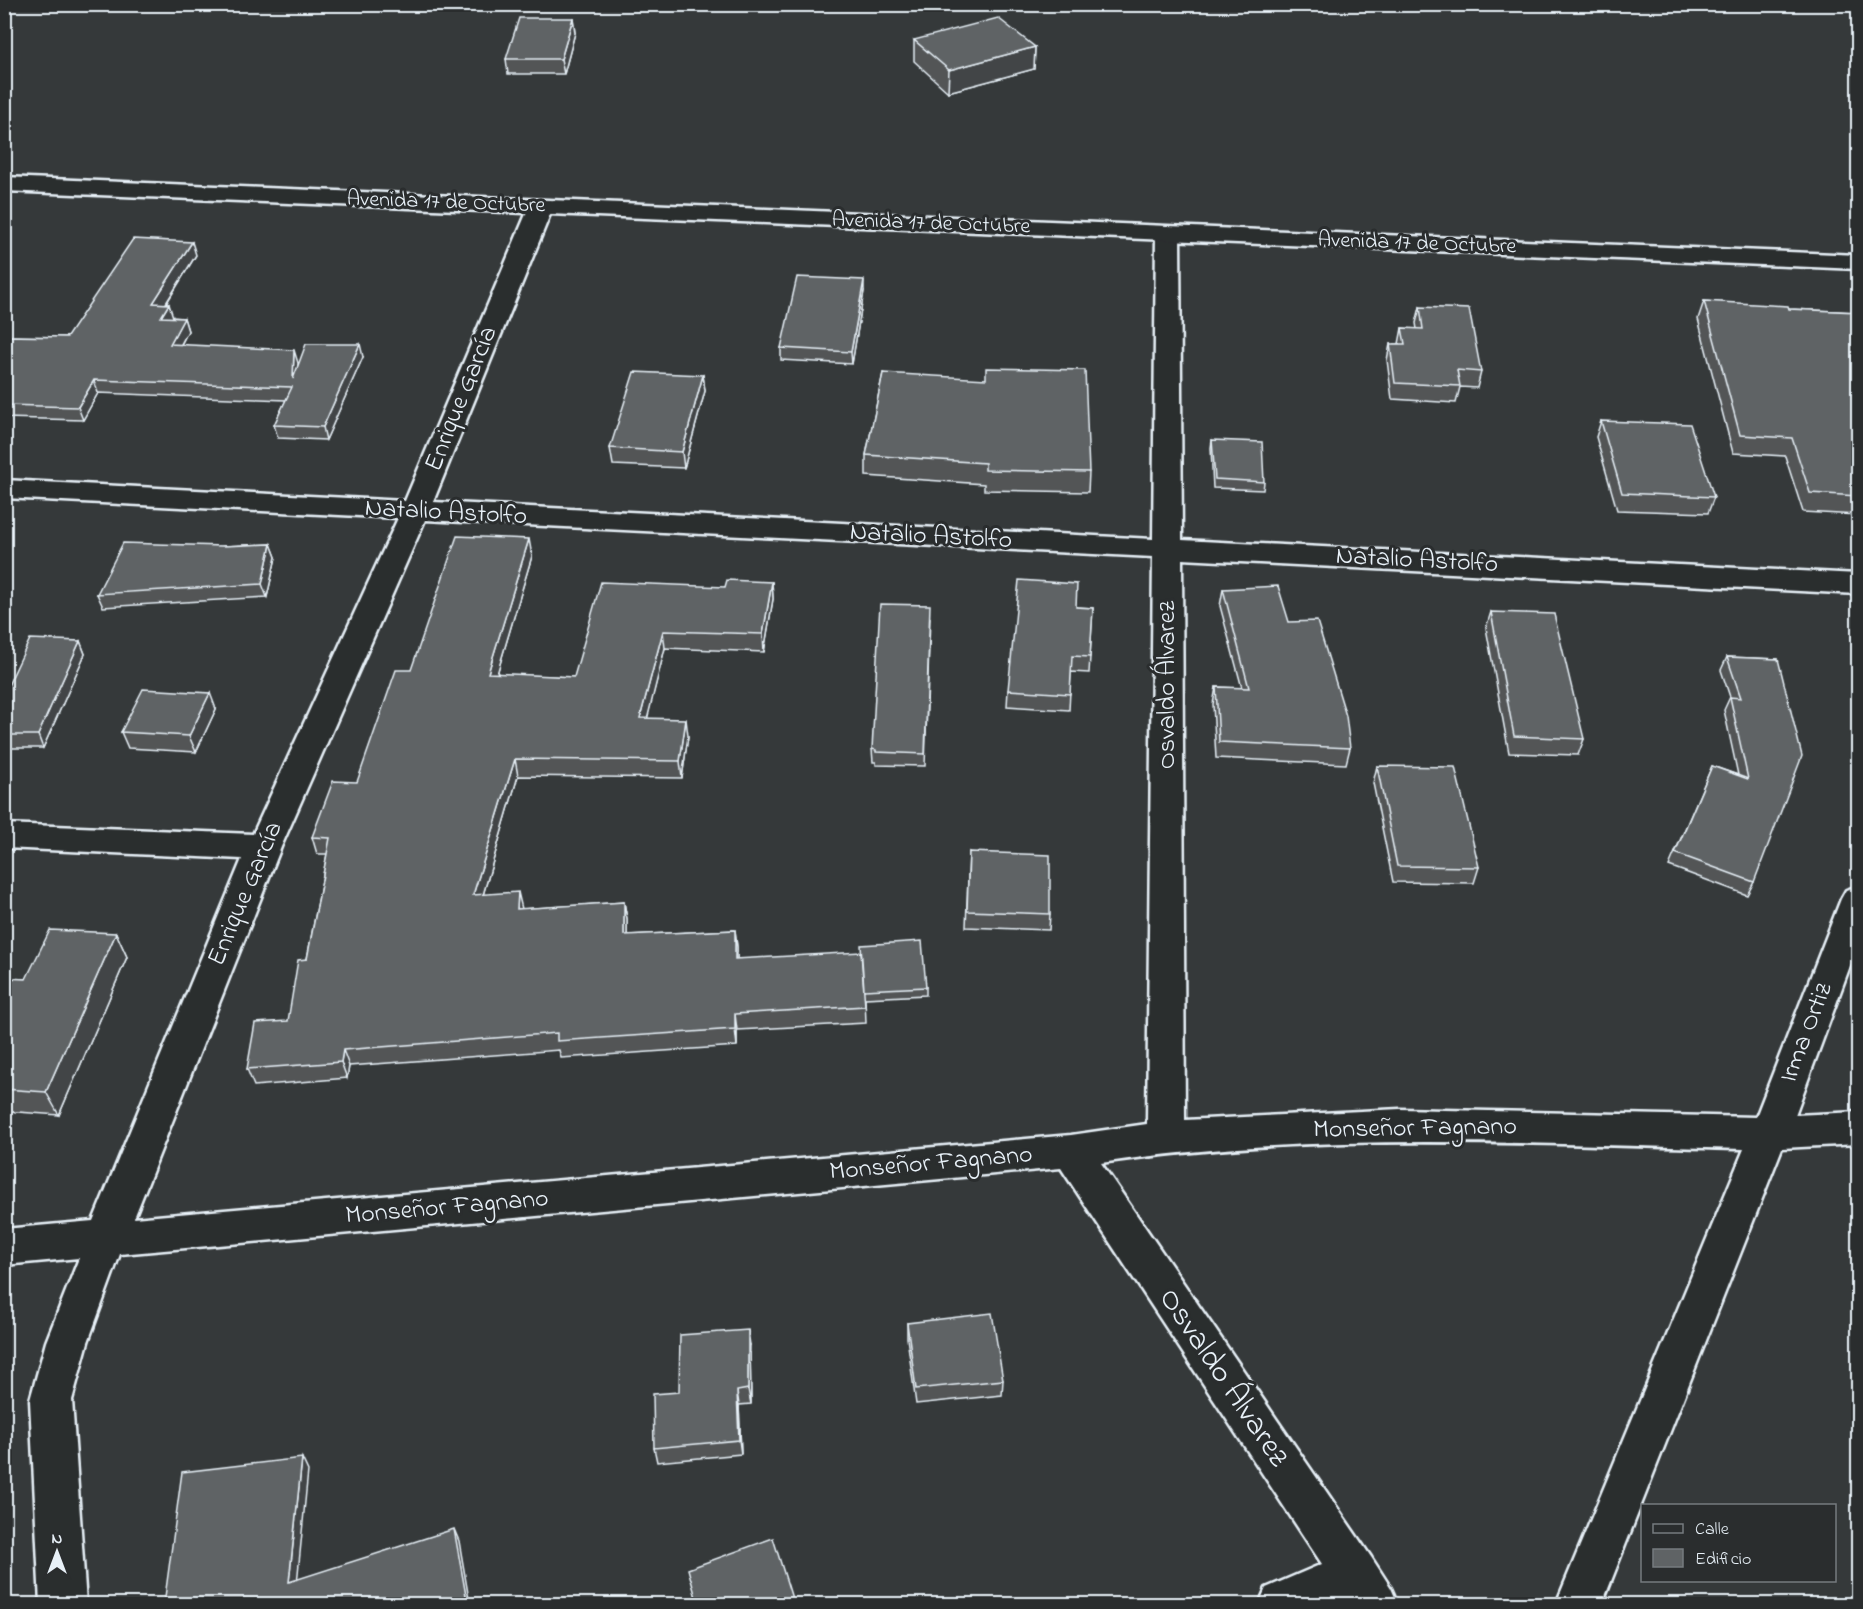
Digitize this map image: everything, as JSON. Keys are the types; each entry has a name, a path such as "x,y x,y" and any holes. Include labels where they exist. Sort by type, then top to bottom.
{"street":[{"name":"Avenida 17 de Octubre","path":"4,184 1858,262"},
{"name":"Enrique García","path":"63,1605 51,1400 67,1342 106,1238 264,847 415,511 541,207"},
{"name":"Osvaldo Álvarez","path":"1167,1137 1168,234"},
{"name":"Natalio Astolfo","path":"4,489 1858,584"},
{"path":"4,836 264,847"},
{"name":"Irma Ortiz","path":"1579,1605 1769,1133 1858,899"},
{"name":"Monseñor Fagnano","path":"4,1247 1071,1151 1167,1137 1400,1125 1769,1133 1858,1128"},
{"name":"Osvaldo Álvarez","path":"1071,1151 1365,1589"},
{"path":"1282,1605 1365,1589"}],"building":[{"path":"519,18 573,18 561,59 506,59"},
{"path":"998,18 1035,47 949,70 914,40"},
{"path":"133,239 192,242 153,303 169,304 161,317 184,318 170,344 294,350 293,379 306,344 360,344 323,427 274,425 292,387 94,380 78,407 4,405 4,336 67,337"},
{"path":"797,277 864,280 851,352 781,348"},
{"path":"1704,301 1788,306 1789,309 1858,312 1858,442 1852,441 1858,460 1858,496 1810,493 1792,438 1740,435"},
{"path":"1420,307 1469,309 1481,372 1457,370 1460,386 1395,383 1390,344 1405,344 1402,328 1423,329"},
{"path":"986,368 1085,370 1089,472 985,470 985,463 866,455 883,373 986,379"},
{"path":"634,372 703,375 682,452 610,448"},
{"path":"1601,421 1690,424 1714,497 1622,493"},
{"path":"1212,440 1262,442 1264,482 1215,479"},
{"path":"457,536 529,539 488,673 574,677 601,582 725,587 727,580 772,582 763,634 663,631 640,718 686,719 680,761 515,759 473,895 518,892 517,909 624,902 624,935 735,930 735,959 861,952 865,1006 735,1014 735,1029 557,1041 557,1033 343,1050 341,1062 247,1069 255,1023 288,1021 298,960 307,959 330,838 312,837 333,781 357,782 396,670 411,670"},
{"path":"123,543 223,546 271,544 262,584 97,594"},
{"path":"1019,580 1077,584 1076,607 1093,608 1090,657 1072,656 1070,694 1008,690"},
{"path":"1278,586 1289,622 1317,621 1346,716 1350,748 1219,742 1216,687 1249,688 1223,589"},
{"path":"880,604 930,605 925,754 876,752 872,749"},
{"path":"1491,612 1554,614 1584,739 1514,736"},
{"path":"30,639 80,641 38,735 4,735 4,694"},
{"path":"1727,657 1778,659 1802,756 1754,882 1675,853 1712,766 1748,779 1730,697 1741,698"},
{"path":"143,689 210,693 189,736 121,732"},
{"path":"1377,766 1455,767 1479,867 1397,866"},
{"path":"969,852 1050,855 1050,914 967,911"},
{"path":"50,930 116,933 46,1092 4,1089 4,978 26,979"},
{"path":"922,941 926,987 864,990 861,945"},
{"path":"992,1313 1003,1380 916,1389 907,1323"},
{"path":"748,1330 748,1389 737,1391 739,1440 654,1448 653,1394 679,1392 680,1335"},
{"path":"302,1458 289,1582 454,1529 467,1601 457,1605 165,1605 182,1472"},
{"path":"773,1538 794,1605 698,1605 688,1569"}]}
